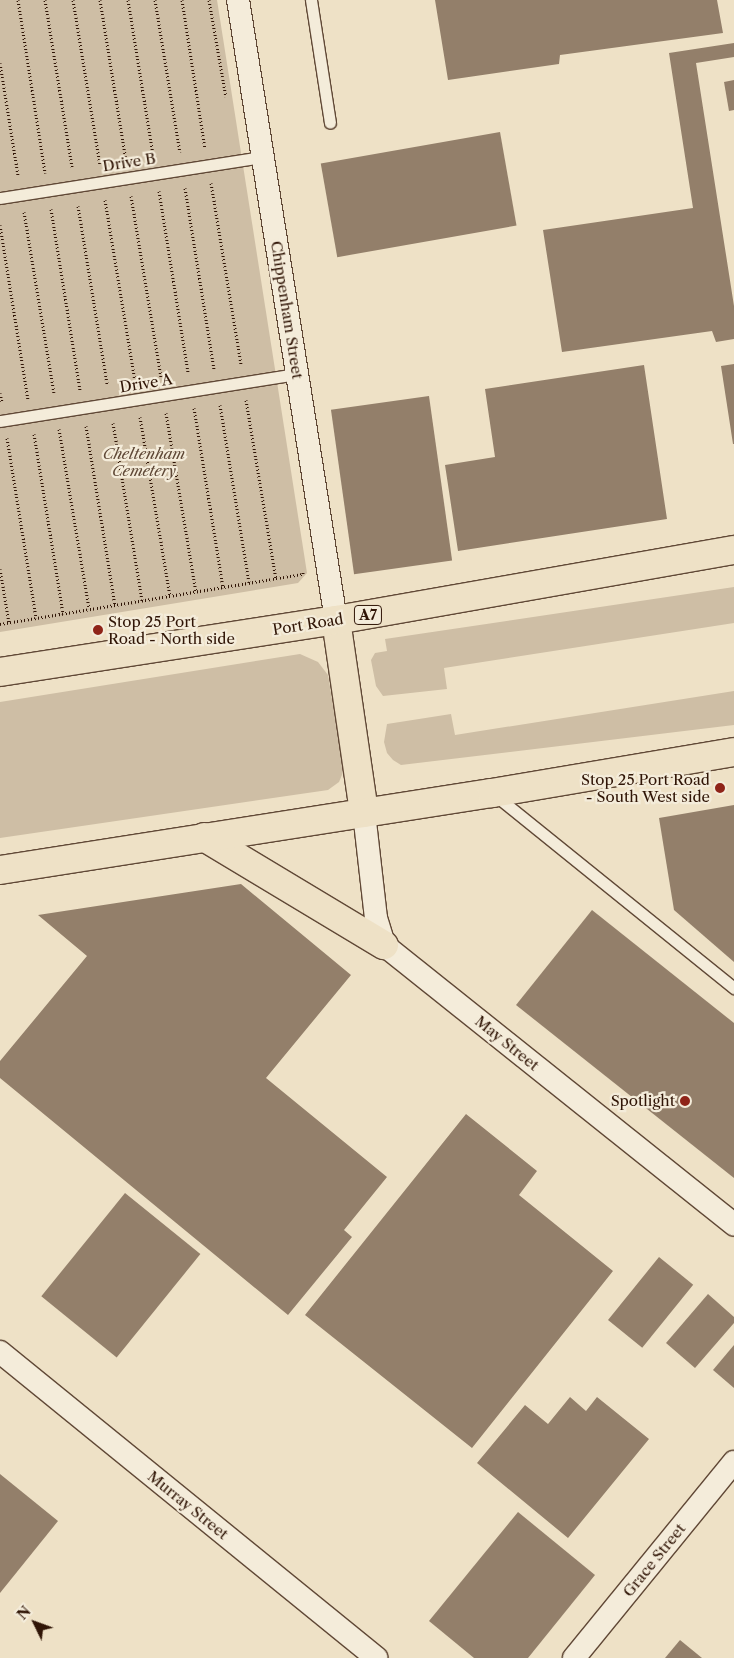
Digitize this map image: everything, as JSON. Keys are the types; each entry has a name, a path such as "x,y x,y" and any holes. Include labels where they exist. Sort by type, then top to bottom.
{"highway":[{"name":"Port Road","path":"0,672 336,620 734,550"},
{"path":"336,620 364,813"},
{"path":"0,870 492,793 734,752"},
{"path":"204,838 384,945"}],"street":[{"name":"Chippenham Street","path":"238,0 336,620"},
{"path":"364,813 376,918 384,945"},
{"name":"May Street","path":"384,945 734,1224"},
{"name":"Murray Street","path":"0,1352 376,1658"},
{"name":"Grace Street","path":"574,1658 734,1462"}],"lane":[{"path":"311,0 330,123"},
{"name":"Drive B","path":"0,198 263,157"},
{"name":"Drive A","path":"2,421 297,374"},
{"path":"492,793 734,988"}],"path":[{"path":"18,0 115,605"},
{"path":"45,0 142,601"},
{"path":"73,0 170,596"},
{"path":"100,0 196,592"},
{"path":"128,0 223,588"},
{"path":"155,0 249,583"},
{"path":"182,0 208,165"},
{"path":"0,63 89,610"},
{"path":"0,393 2,421 36,618"},
{"path":"0,624 303,574 302,564"},
{"path":"0,569 9,623"}],"green space":[{"name":"Cheltenham Cemetery","path":"0,0 217,0 307,573 298,583 0,632"},
{"path":"734,587 734,623 444,668 447,689 383,696 376,686 371,660 375,653 387,651 385,639"},
{"path":"300,654 318,662 328,675 344,770 339,782 328,790 0,838 0,702"},
{"path":"734,691 734,725 401,765 387,753 384,742 387,724 451,714 455,735"}],"building":[{"path":"435,0 717,0 723,33 560,55 559,64 448,80"},
{"path":"734,43 734,57 696,63 734,306 734,339 716,342 712,331 562,352 543,230 693,208 669,53"},
{"path":"734,80 734,110 729,111 724,82"},
{"path":"500,132 516,226 337,257 321,164"},
{"path":"734,364 734,444 733,444 721,366"},
{"path":"644,365 667,519 458,551 445,465 495,457 485,389"},
{"path":"429,396 452,560 354,574 331,410"},
{"path":"734,805 734,962 674,910 659,818"},
{"path":"241,884 351,975 266,1078 387,1177 344,1230 352,1237 288,1315 0,1078 0,1061 87,956 38,915"},
{"name":"Spotlight","path":"592,910 734,1023 734,1178 516,1005"},
{"path":"466,1114 537,1171 519,1195 613,1271 472,1448 305,1315"},
{"path":"125,1193 200,1254 117,1357 41,1296"},
{"path":"659,1257 693,1285 642,1348 608,1320"},
{"path":"708,1294 734,1317 734,1323 695,1368 666,1343"},
{"path":"734,1345 734,1388 713,1370"},
{"path":"570,1397 586,1411 597,1397 649,1439 568,1538 477,1463 525,1405 548,1424"},
{"path":"0,1474 58,1521 0,1593"},
{"path":"518,1512 595,1575 528,1658 474,1658 429,1621"},
{"path":"680,1640 702,1658 665,1658"}],"place":[{"name":"Stop 25 Port Road - North side","path":"98,630"},
{"name":"Stop 25 Port Road - South West side","path":"720,788"},
{"name":"Spotlight","path":"685,1101"}]}
